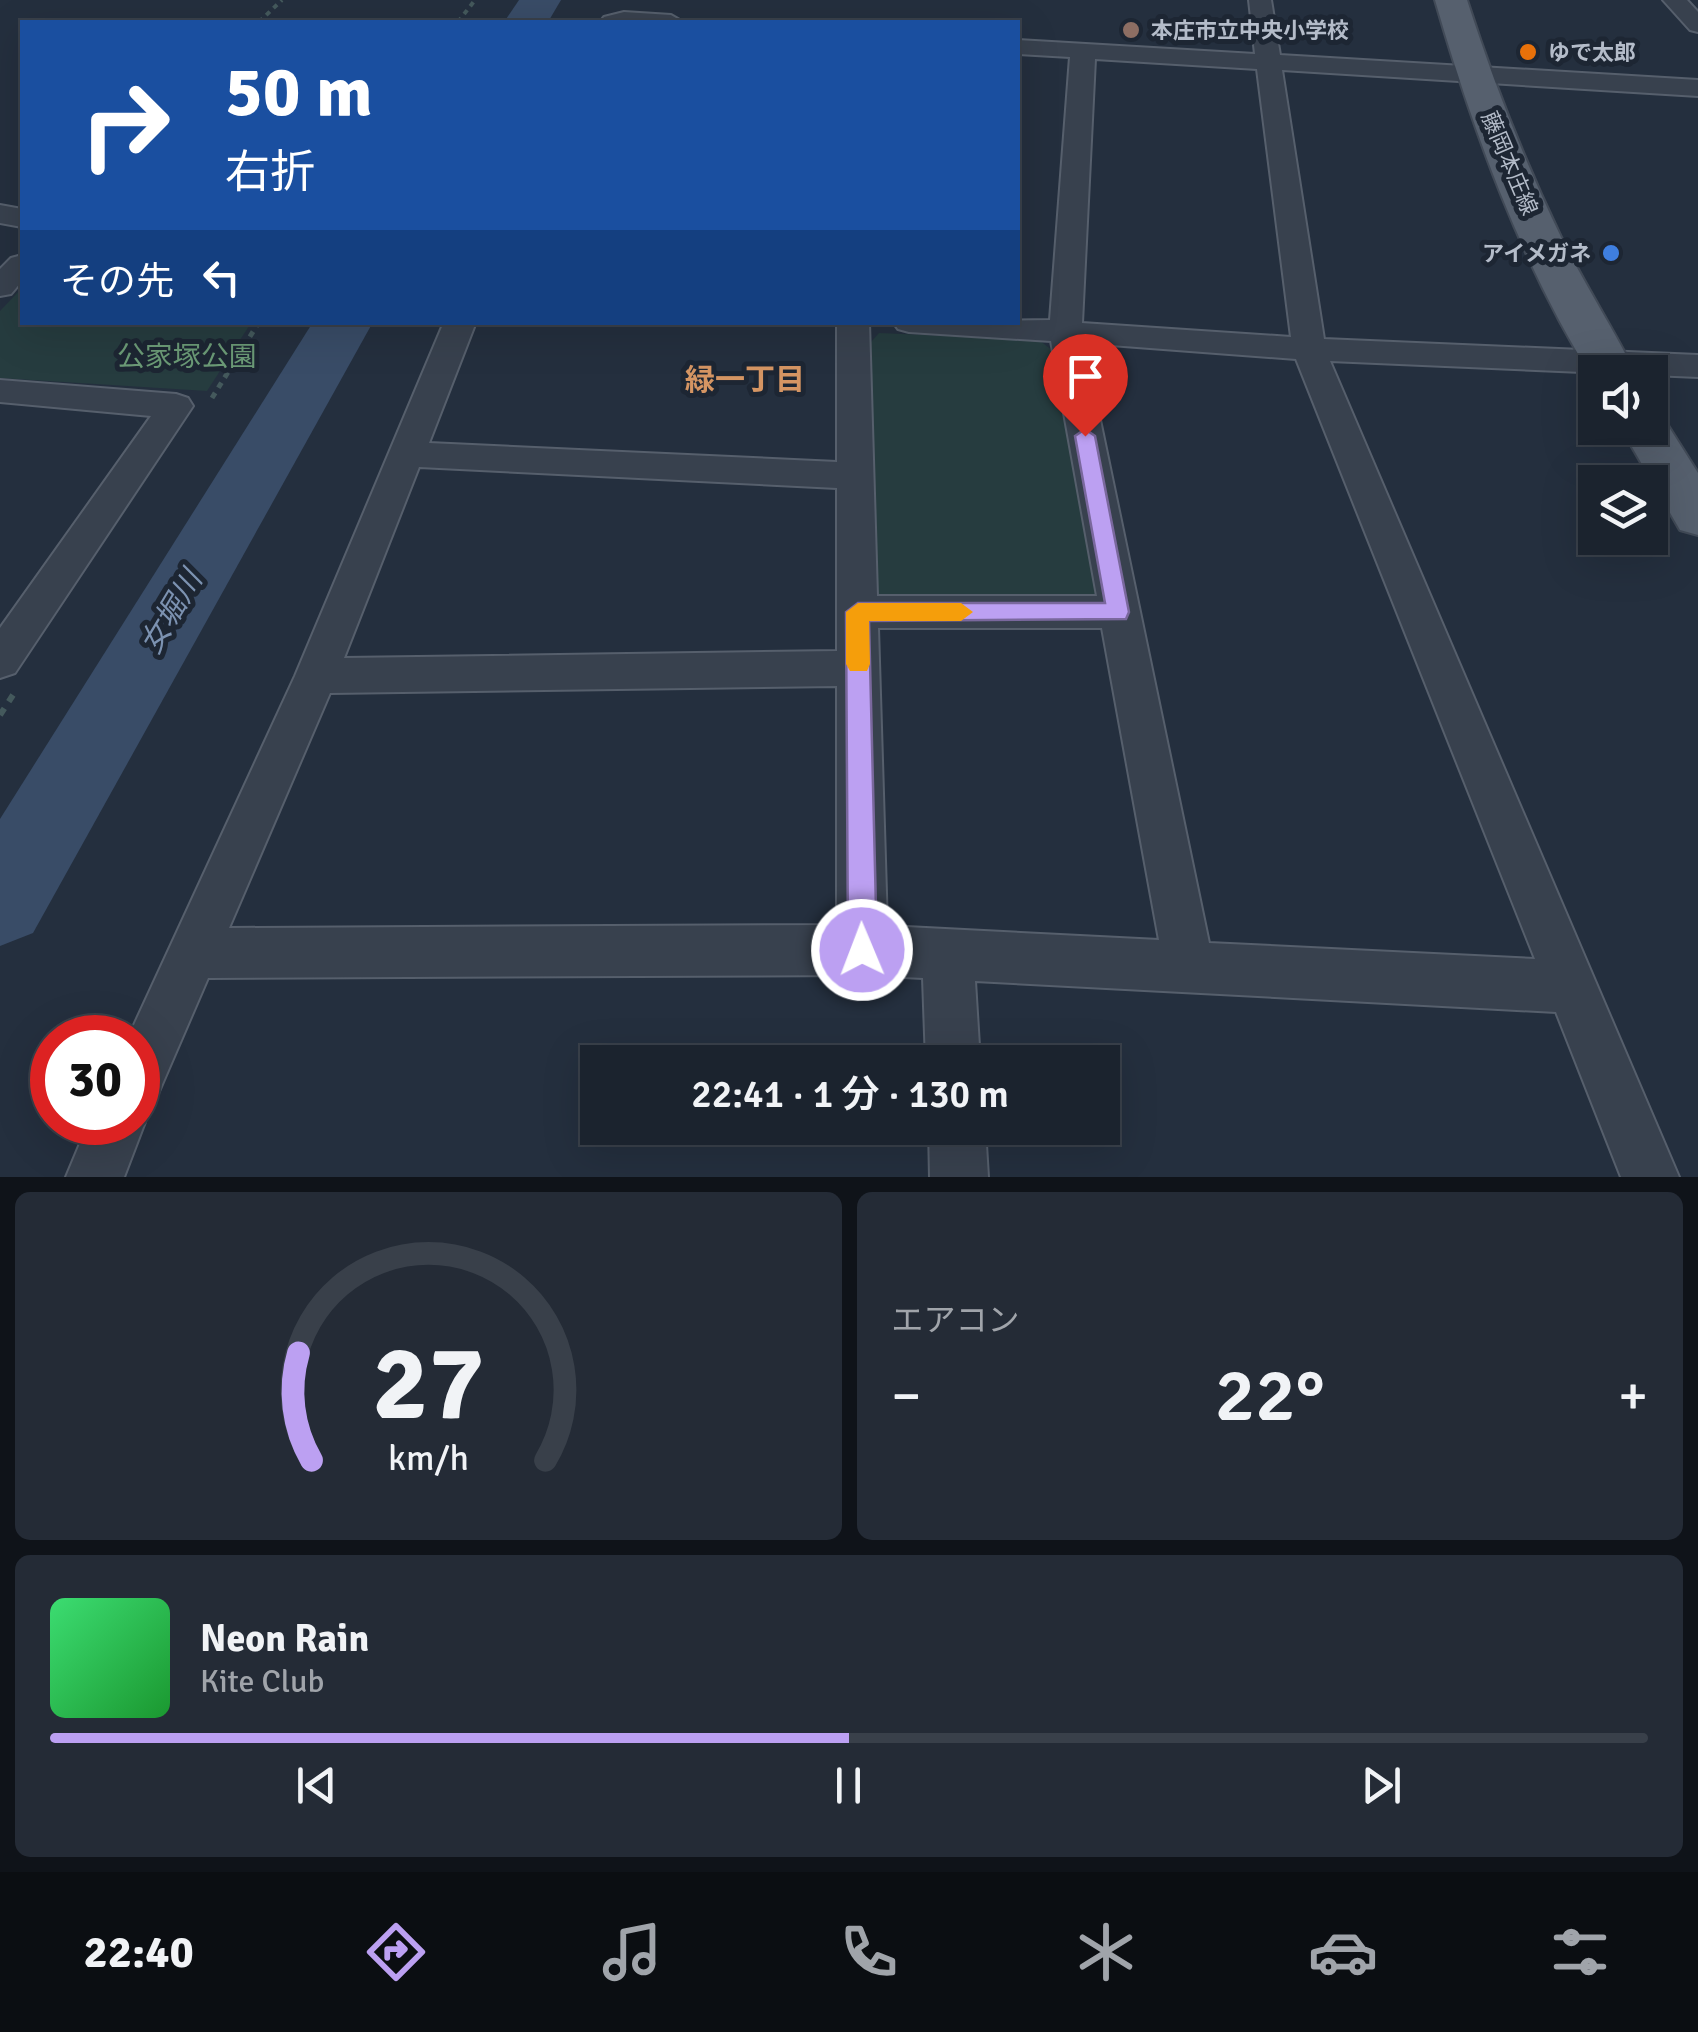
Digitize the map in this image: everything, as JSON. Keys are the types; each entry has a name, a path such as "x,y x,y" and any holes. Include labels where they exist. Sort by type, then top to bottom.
{"main road":[{"name":"藤岡本庄線","path":"1451,0 1473,76 1532,214 1603,355"},
{"path":"1655,445 1698,516"}],"street":[{"path":"1260,0 1310,350 1650,1177"},
{"path":"1674,0 1698,26"},
{"path":"1020,47 1690,88 1698,111"},
{"path":"1083,51 1066,330 1189,967"},
{"path":"0,287 20,266"},
{"path":"160,1026 316,676 459,325"},
{"path":"853,325 862,950"},
{"path":"968,325 1578,367"},
{"path":"1668,367 1698,366"},
{"path":"0,391 176,406 0,661"},
{"path":"405,454 856,476"},
{"path":"858,612 1118,612"},
{"path":"316,676 858,668"},
{"path":"193,952 862,950 1572,987"},
{"path":"948,954 953,1045"},
{"path":"96,1177 108,1145"},
{"path":"958,1145 960,1177"}],"path":[{"path":"262,20 282,0"},
{"path":"460,20 475,0"}],"green space":[{"name":"公家塚公園","path":"20,290 20,325 250,325 207,391 0,378 0,311"},
{"path":"879,333 1039,340 1053,351 1097,593 1079,602 883,601 872,592 871,342"}],"waterway":[{"name":"女堀川","path":"527,20 540,0"},
{"name":"女堀川","path":"0,902 341,325"}],"slow traffic":[{"path":"858,664 858,612 961,612"}],"place":[{"name":"本庄市立中央小学校","path":"1131,30"},
{"name":"ゆで太郎","path":"1528,52"},
{"name":"アイメガネ","path":"1611,253"}],"district":[{"name":"緑一丁目","path":"745,380"}],"route":[{"path":"862,950 858,612 1118,612 1085,436"}]}
